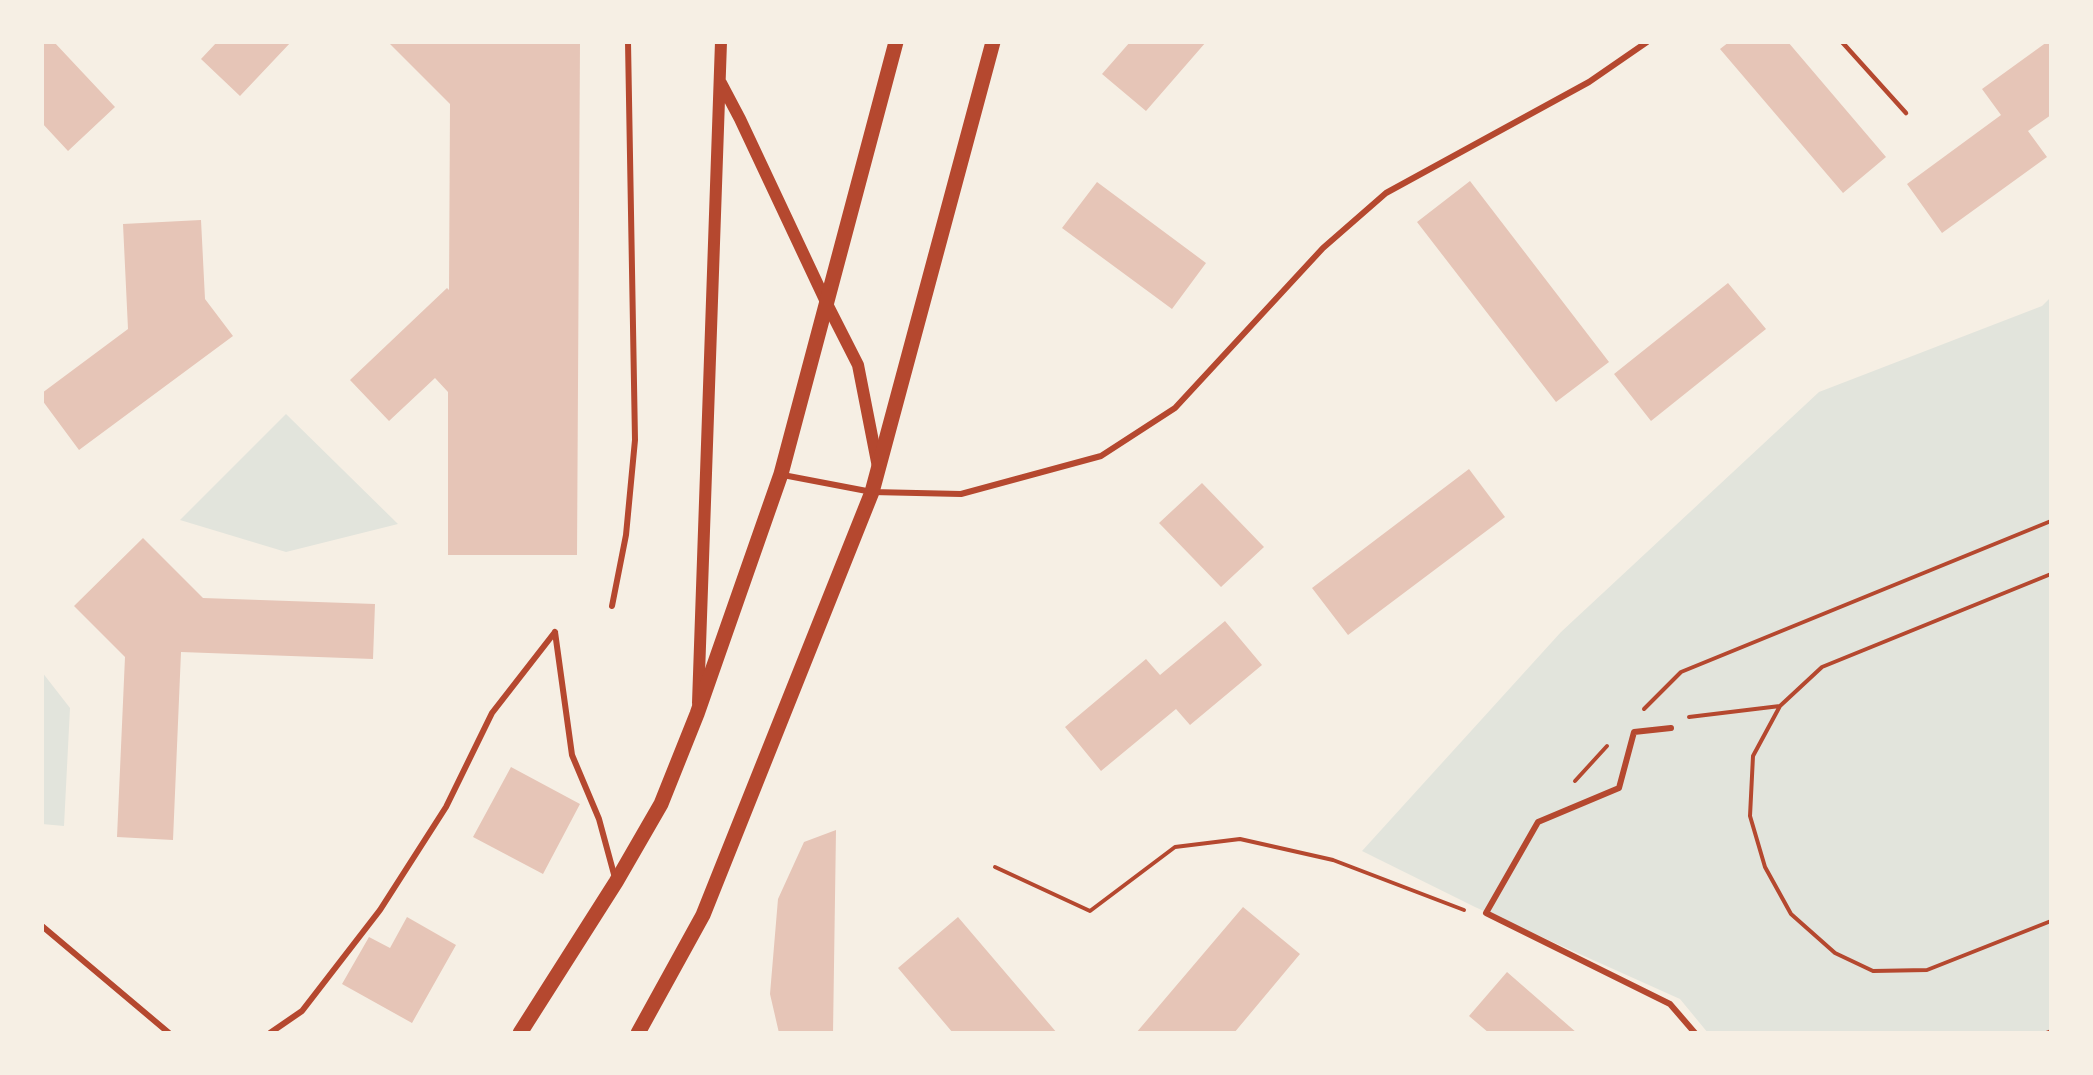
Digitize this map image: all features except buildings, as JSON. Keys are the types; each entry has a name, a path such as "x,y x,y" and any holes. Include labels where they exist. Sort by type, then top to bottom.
{"main road":[{"path":"697,714 721,42"},
{"path":"520,1033 616,882 661,804 697,714 781,474 896,42"},
{"path":"638,1033 703,915 872,492 993,42"},
{"path":"720,82 858,365 878,467"}],"street":[{"path":"612,606 626,535 635,440 628,42"},
{"path":"781,474 872,492 961,494 1101,456 1176,408 1323,248 1386,193 1589,82 1647,42"},
{"path":"270,1033 302,1011 380,910 446,807 492,713 555,632 572,754 599,819 616,882"},
{"path":"1671,728 1634,732 1618,788 1538,822 1486,913 1670,1004 1695,1033"},
{"path":"42,926 169,1033"}],"lane":[{"path":"1842,42 1906,113"}],"path":[{"path":"1636,717 1681,672 2051,521"},
{"path":"2051,574 1822,667 1780,706 1753,756 1750,816 1765,867 1791,914 1835,953 1873,971 1927,970 2051,921"},
{"path":"1687,717 1780,706"},
{"path":"1568,788 1614,739"},
{"path":"995,867 1090,911 1175,847 1240,839 1333,860 1463,911 1471,905"},
{"path":"2046,1033 2051,1031"}],"shaded area":[{"path":"2051,297 2051,1033 1708,1033 1680,999 1475,907 1362,851 1561,632 1819,392 2042,306"},
{"path":"286,414 398,524 286,552 180,520"},
{"path":"42,672 70,708 64,826 42,824"}]}
